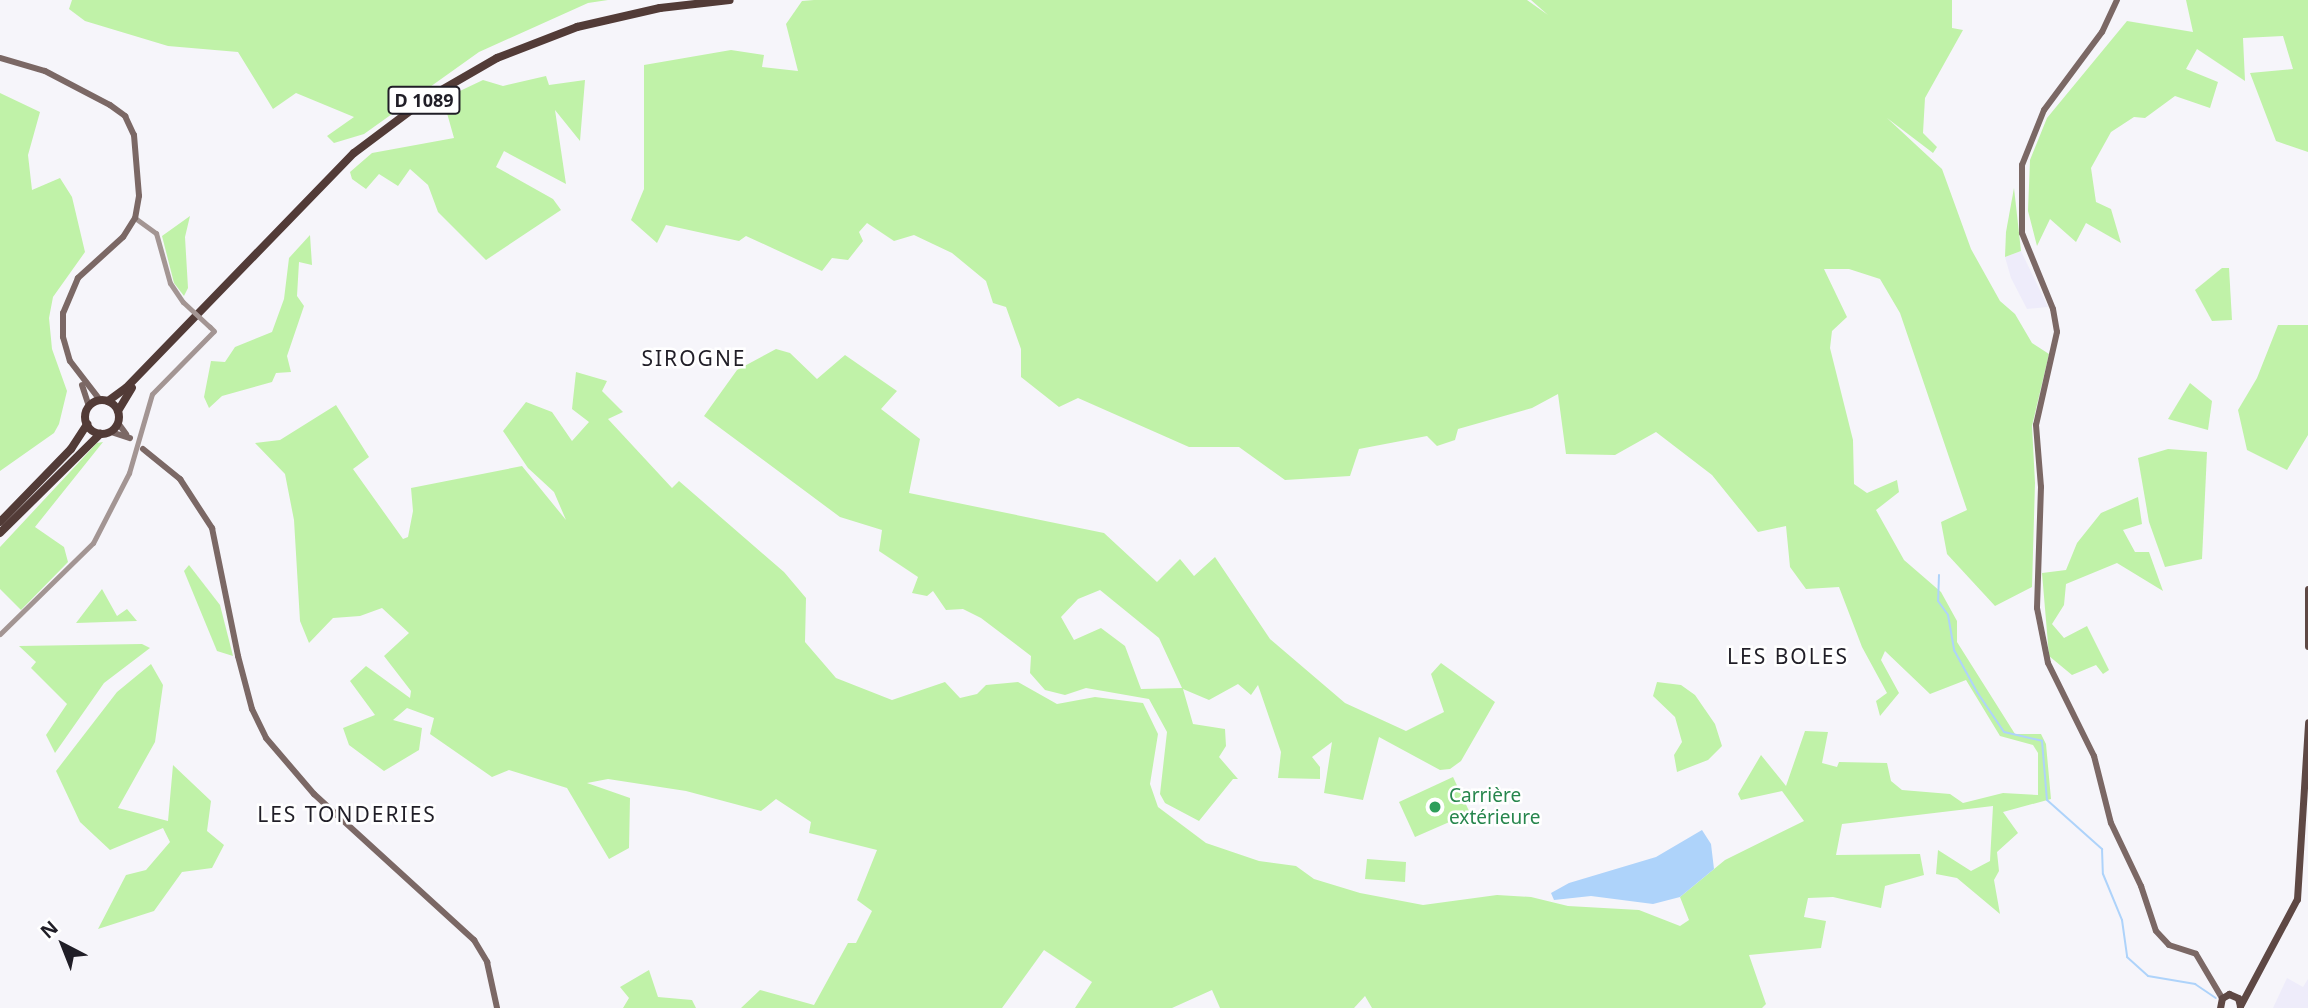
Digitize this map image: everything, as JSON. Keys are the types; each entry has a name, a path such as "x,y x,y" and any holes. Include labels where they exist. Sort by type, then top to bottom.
{"highway":[{"name":"D 1089","path":"118,411 129,391 190,323 354,153 458,78 577,27 660,8 730,0"},
{"name":"D 1089","path":"89,407 104,401 190,323"},
{"path":"0,533 100,434 111,432 118,423 118,411 104,401"},
{"path":"0,522 71,449 87,424 89,407"},
{"path":"87,424 100,434"}],"main road":[{"path":"2117,0 2102,32 2038,121 2022,165 2019,190 2022,233 2053,309 2057,332 2036,425 2042,487 2037,608 2048,663 2094,756 2111,823 2141,886 2156,931 2166,942 2196,954 2218,987 2223,1001"},
{"path":"0,58 58,76 125,116 137,150 139,196 135,218 127,232 82,273 66,301 63,337 89,407"},
{"path":"79,377 104,401"},
{"path":"111,432 130,438 118,423"},
{"path":"143,449 180,479 212,528 241,668 266,738 314,794 474,940 487,962 497,1008"},
{"path":"2308,590 2308,646"},
{"path":"2223,1001 2240,1007 2297,899 2308,722"},
{"path":"2223,1001 2250,989"}],"street":[{"path":"0,634 93,543 129,473 156,387 212,329 183,302 170,283 156,233 135,218"}],"shaded area":[{"path":"2021,251 2048,307 2027,309 2011,278 2005,257"},
{"path":"2287,978 2303,987 2308,979 2308,1008 2273,1008"}],"green space":[{"path":"72,0 608,0 588,3 479,52 364,134 334,143 327,136 354,117 296,93 273,109 238,52 168,46 85,21 69,9"},
{"path":"1527,0 1548,15 1531,0 1952,0 1952,28 1963,30 1925,98 1923,133 1937,147 1933,153 1887,118 1942,169 1971,249 2000,301 2015,314 2032,343 2049,354 2032,426 2035,483 2032,587 1995,606 1947,554 1941,522 1967,510 1900,313 1880,279 1849,269 1824,269 1847,317 1832,331 1830,348 1853,440 1854,484 1867,493 1897,480 1899,492 1876,510 1904,560 1941,592 1957,621 1957,642 2015,734 2041,734 2046,744 2051,799 2003,812 2018,833 1997,852 1999,871 1994,880 2000,914 1957,878 1936,874 1938,850 1971,871 1990,861 1993,806 1842,824 1836,855 1920,854 1924,875 1885,886 1881,908 1833,897 1808,898 1804,917 1826,921 1821,948 1749,955 1766,1004 1762,1008 1372,1008 1365,996 1354,1008 1220,1008 1212,990 1172,1008 1075,1008 1092,982 1044,950 1002,1008 741,1008 760,990 814,1005 848,943 856,943 872,911 857,900 877,850 809,833 811,822 776,799 761,811 686,791 608,779 587,783 630,798 629,848 609,859 567,788 509,770 492,777 430,734 434,718 407,708 393,720 422,728 419,750 384,771 349,745 343,728 375,715 350,681 366,666 410,698 411,691 384,656 409,633 382,608 360,616 333,618 309,643 300,621 294,520 285,474 255,443 280,440 336,405 369,457 353,469 403,539 408,537 413,511 411,488 522,466 566,520 554,492 528,468 503,431 526,402 552,412 572,441 589,422 572,409 576,372 607,381 602,391 623,412 608,419 672,488 679,481 784,572 806,598 805,642 836,678 892,700 945,682 960,698 977,694 986,685 1018,682 1057,704 1095,697 1143,703 1158,734 1150,784 1158,807 1206,843 1259,861 1296,866 1314,879 1360,893 1423,905 1497,895 1531,897 1568,906 1639,910 1680,926 1689,920 1680,897 1725,860 1804,821 1782,791 1741,800 1738,794 1761,755 1786,786 1805,731 1828,732 1822,763 1837,767 1839,762 1887,763 1891,781 1902,790 1950,794 1963,803 2003,793 2038,795 2038,753 2033,745 2000,736 1966,680 1930,694 1885,651 1881,660 1899,693 1880,716 1876,701 1887,693 1862,647 1839,587 1806,589 1790,567 1786,526 1758,532 1712,475 1656,432 1615,455 1566,454 1558,394 1532,408 1458,429 1455,440 1437,446 1427,436 1359,449 1350,476 1285,480 1239,447 1189,447 1078,398 1059,407 1021,377 1021,349 1006,307 993,303 986,281 952,253 914,235 894,241 867,223 859,232 863,241 848,260 832,258 822,271 746,236 739,241 666,225 657,243 631,220 644,189 644,65 731,50 764,55 762,67 798,71 786,24 802,1"},
{"path":"2186,0 2308,0 2308,152 2276,141 2250,73 2293,69 2283,36 2243,38 2245,81 2197,49 2186,69 2218,82 2210,108 2175,96 2145,118 2134,117 2111,132 2091,168 2096,202 2111,209 2121,243 2086,223 2076,242 2050,219 2037,246 2028,211 2030,160 2047,118 2127,21 2193,32"},
{"path":"546,76 549,85 585,80 580,141 555,110 566,184 504,151 496,167 553,199 561,210 486,260 438,212 428,185 410,169 398,186 379,174 366,189 352,179 350,172 372,153 454,138 443,99 483,80 503,86"},
{"path":"0,93 40,112 28,155 32,190 60,178 72,197 85,252 53,297 49,318 52,349 67,391 59,424 54,433 0,471"},
{"path":"2014,188 2021,251 2005,257 2006,232"},
{"path":"190,216 185,237 188,288 184,296 174,283 162,236"},
{"path":"310,235 312,265 299,262 297,296 304,306 287,356 291,372 276,373 272,382 222,396 209,408 204,397 211,361 225,362 235,347 272,332 284,299 289,258"},
{"path":"2222,268 2229,268 2232,320 2212,321 2195,290"},
{"path":"2278,325 2308,325 2308,435 2287,470 2247,450 2238,410 2257,378"},
{"path":"776,349 790,353 817,379 845,355 897,391 881,409 920,439 909,493 1104,533 1157,582 1180,559 1194,576 1215,557 1270,639 1345,703 1406,731 1444,712 1431,674 1441,663 1495,702 1461,761 1450,769 1440,770 1379,737 1363,800 1324,793 1332,742 1312,757 1320,767 1320,779 1278,778 1281,752 1258,685 1251,695 1238,684 1209,700 1183,689 1193,724 1225,729 1226,746 1219,757 1238,779 1233,779 1199,821 1165,803 1160,794 1167,732 1149,699 1086,688 1065,695 1045,690 1030,673 1031,656 981,618 963,609 946,610 933,591 927,596 912,593 918,577 879,551 882,530 840,517 704,416 737,370","holes":["1100,590 1159,638 1182,688 1141,689 1125,646 1101,628 1074,640 1061,617 1078,599"]},
{"path":"2190,383 2212,401 2208,430 2168,419"},
{"path":"103,442 35,527 64,547 68,562 21,610 0,589 0,547 97,443"},
{"path":"2168,449 2207,452 2202,559 2165,567 2149,522 2138,458"},
{"path":"2138,497 2142,524 2123,530 2135,552 2149,552 2163,591 2117,563 2066,584 2064,605 2052,624 2064,638 2087,626 2109,670 2103,674 2096,665 2072,675 2049,656 2042,573 2066,570 2077,543 2101,513"},
{"path":"189,565 220,605 233,656 217,651 184,571"},
{"path":"102,589 117,616 127,609 137,621 76,623"},
{"path":"142,644 150,648 104,683 55,753 46,735 67,704 31,668 36,662 19,646"},
{"path":"151,664 163,685 155,742 118,808 168,821 173,765 211,801 207,831 224,845 212,868 182,872 154,911 98,929 126,875 146,870 170,842 163,828 110,850 80,822 56,771 117,692"},
{"path":"1657,682 1681,685 1695,695 1715,724 1722,746 1708,760 1677,772 1674,755 1682,742 1675,717 1653,696"},
{"name":"Carrière extérieure","path":"1453,777 1470,813 1415,837 1399,802"},
{"name":"Carrière extérieure","path":"1367,859 1406,862 1405,882 1365,879"},
{"path":"649,970 658,997 692,1000 696,1008 623,1008 629,998 620,987"}],"water":[{"path":"1702,830 1711,844 1714,869 1680,897 1653,904 1591,896 1554,900 1551,893 1569,883 1656,857"}],"waterway":[{"path":"1939,575 1938,601 1948,615 1954,650 1977,692 2004,732 2042,741 2047,800 2102,849 2103,874 2122,920 2127,957 2148,976 2195,984 2216,998"}],"place":[{"name":"Carrière extérieure","path":"1435,807"}],"district":[{"name":"SIROGNE","path":"694,358"},
{"name":"LES BOLES","path":"1788,656"},
{"name":"LES TONDERIES","path":"347,814"}]}
